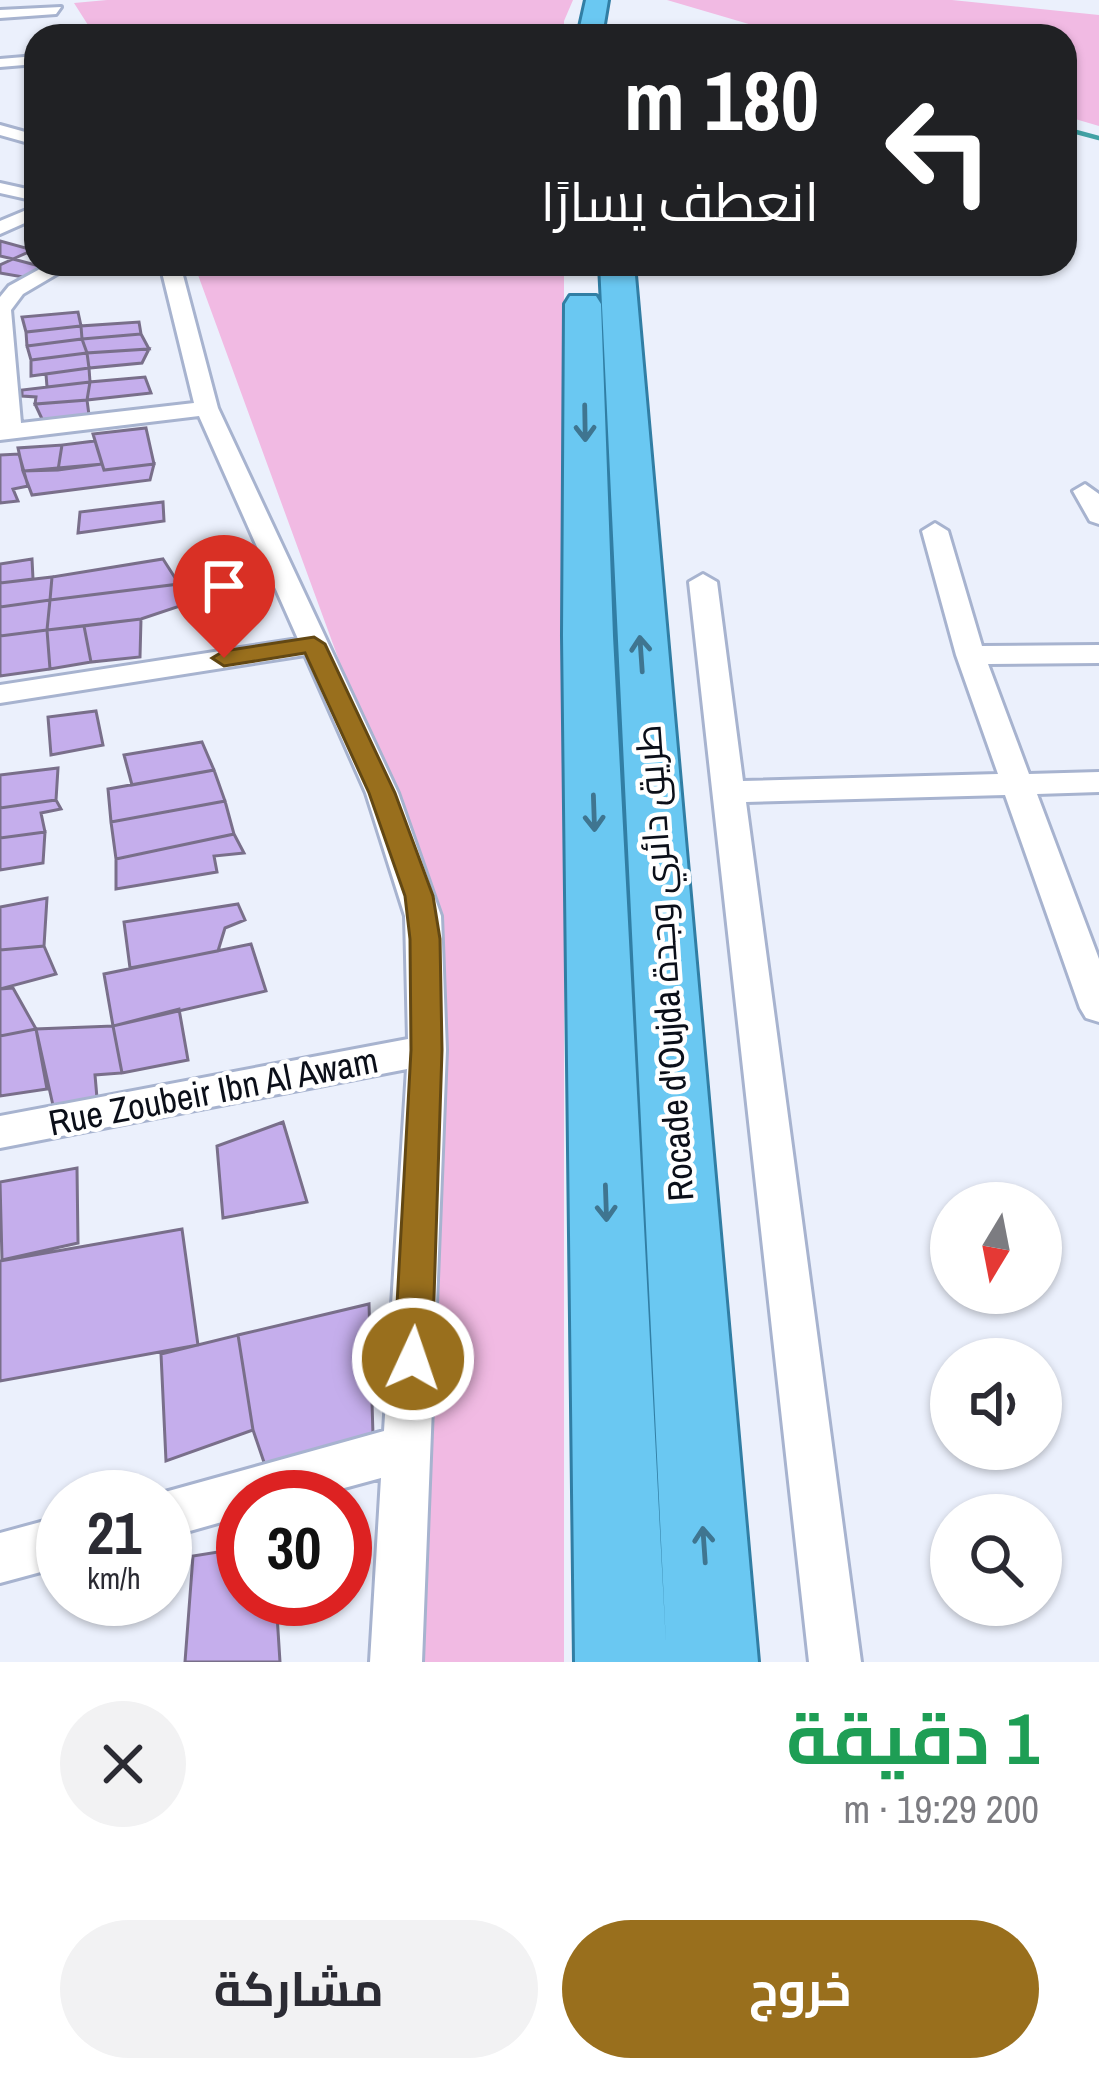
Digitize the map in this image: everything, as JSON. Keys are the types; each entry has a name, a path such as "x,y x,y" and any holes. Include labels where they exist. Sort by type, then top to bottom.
{"highway":[{"name":"Rocade d'Oujda طريق دائري وجدة","path":"582,276 588,636 621,1662"},
{"name":"Rocade d'Oujda طريق دائري وجدة","path":"617,276 712,1662"}],"street":[{"path":"0,14 55,11"},
{"path":"42,276 16,290 1,311 5,432 207,408"},
{"path":"173,276 207,408 382,793 419,896 425,939 427,1050 397,1662"},
{"path":"1085,491 1099,516"},
{"path":"935,531 970,655 1016,785 1087,941 1099,1008"},
{"path":"703,582 835,1662"},
{"path":"0,694 314,644"},
{"path":"970,655 1099,654"},
{"path":"727,791 1099,782"},
{"name":"Rue Zoubeir Ibn Al Awam","path":"0,1132 427,1050"},
{"path":"192,1506 409,1447"},
{"path":"0,1558 36,1548"}],"shaded area":[{"path":"573,0 564,24 87,24 74,3"},
{"path":"667,0 952,0 1099,15 1099,126 1077,120 1077,24 749,24"},
{"path":"198,276 564,276 564,1662 412,1662 427,901"}],"building":[{"path":"0,241 24,248 24,254 13,259 0,256"},
{"path":"13,259 24,262 26,276 23,277 0,273 0,265"},
{"path":"78,312 81,326 26,332 22,317"},
{"path":"139,322 141,334 82,339 81,326"},
{"path":"81,326 82,339 27,346 26,332"},
{"path":"141,334 149,349 87,353 82,339"},
{"path":"82,339 87,353 31,360 27,346"},
{"path":"149,349 142,363 89,368 87,353"},
{"path":"87,353 89,368 31,376 31,360"},
{"path":"89,368 90,382 47,387 46,374"},
{"path":"145,377 151,393 87,400 90,382"},
{"path":"90,382 87,400 35,404 36,397 22,396 22,390"},
{"path":"87,400 89,415 43,421 35,404"},
{"path":"146,428 154,464 104,470 93,434"},
{"path":"95,441 102,464 58,470 62,445"},
{"path":"62,445 58,470 23,471 18,448"},
{"path":"19,454 28,486 13,489 18,501 0,503 0,455"},
{"path":"102,464 104,470 154,464 150,480 32,495 23,471"},
{"path":"163,502 164,521 78,533 80,512"},
{"path":"32,559 33,579 0,583 0,564"},
{"path":"163,559 179,584 50,600 52,577"},
{"path":"52,577 50,600 0,607 0,583"},
{"path":"179,584 180,606 141,619 47,630 50,600"},
{"path":"50,600 47,630 0,636 0,607"},
{"path":"141,619 140,657 91,662 84,626"},
{"path":"84,626 91,662 50,669 47,630"},
{"path":"47,630 50,669 0,676 0,636"},
{"path":"96,711 103,745 51,755 48,717"},
{"path":"202,742 214,770 132,785 124,755"},
{"path":"58,768 56,800 0,808 0,775"},
{"path":"214,770 225,801 111,822 108,789"},
{"path":"56,800 61,809 41,813 45,832 0,838 0,808"},
{"path":"225,801 234,834 116,859 111,822"},
{"path":"45,832 43,863 0,870 0,838"},
{"path":"234,834 244,853 214,856 217,872 116,889 116,859"},
{"path":"47,898 44,946 0,950 0,907"},
{"path":"238,904 245,920 225,928 218,951 130,968 124,922"},
{"path":"251,944 266,991 113,1026 104,974"},
{"path":"44,946 56,974 0,989 0,950"},
{"path":"13,988 36,1029 0,1036 0,989"},
{"path":"179,1009 188,1060 122,1073 113,1026"},
{"path":"113,1026 122,1073 95,1075 97,1098 54,1110 36,1029"},
{"path":"36,1029 47,1089 0,1096 0,1036"},
{"path":"283,1122 307,1202 223,1218 217,1146"},
{"path":"77,1168 78,1243 2,1260 0,1182"},
{"path":"182,1229 198,1345 0,1381 0,1261"},
{"path":"369,1304 373,1435 267,1470 253,1430 238,1335"},
{"path":"238,1335 253,1430 166,1461 161,1354"},
{"path":"216,1552 216,1626 278,1626 280,1662 185,1662 188,1626 192,1626 193,1556"}],"waterway":[{"path":"1077,132 1099,138"}],"route":[{"path":"224,658 314,644 382,793 419,896 425,939 427,1050 413,1359"}]}
